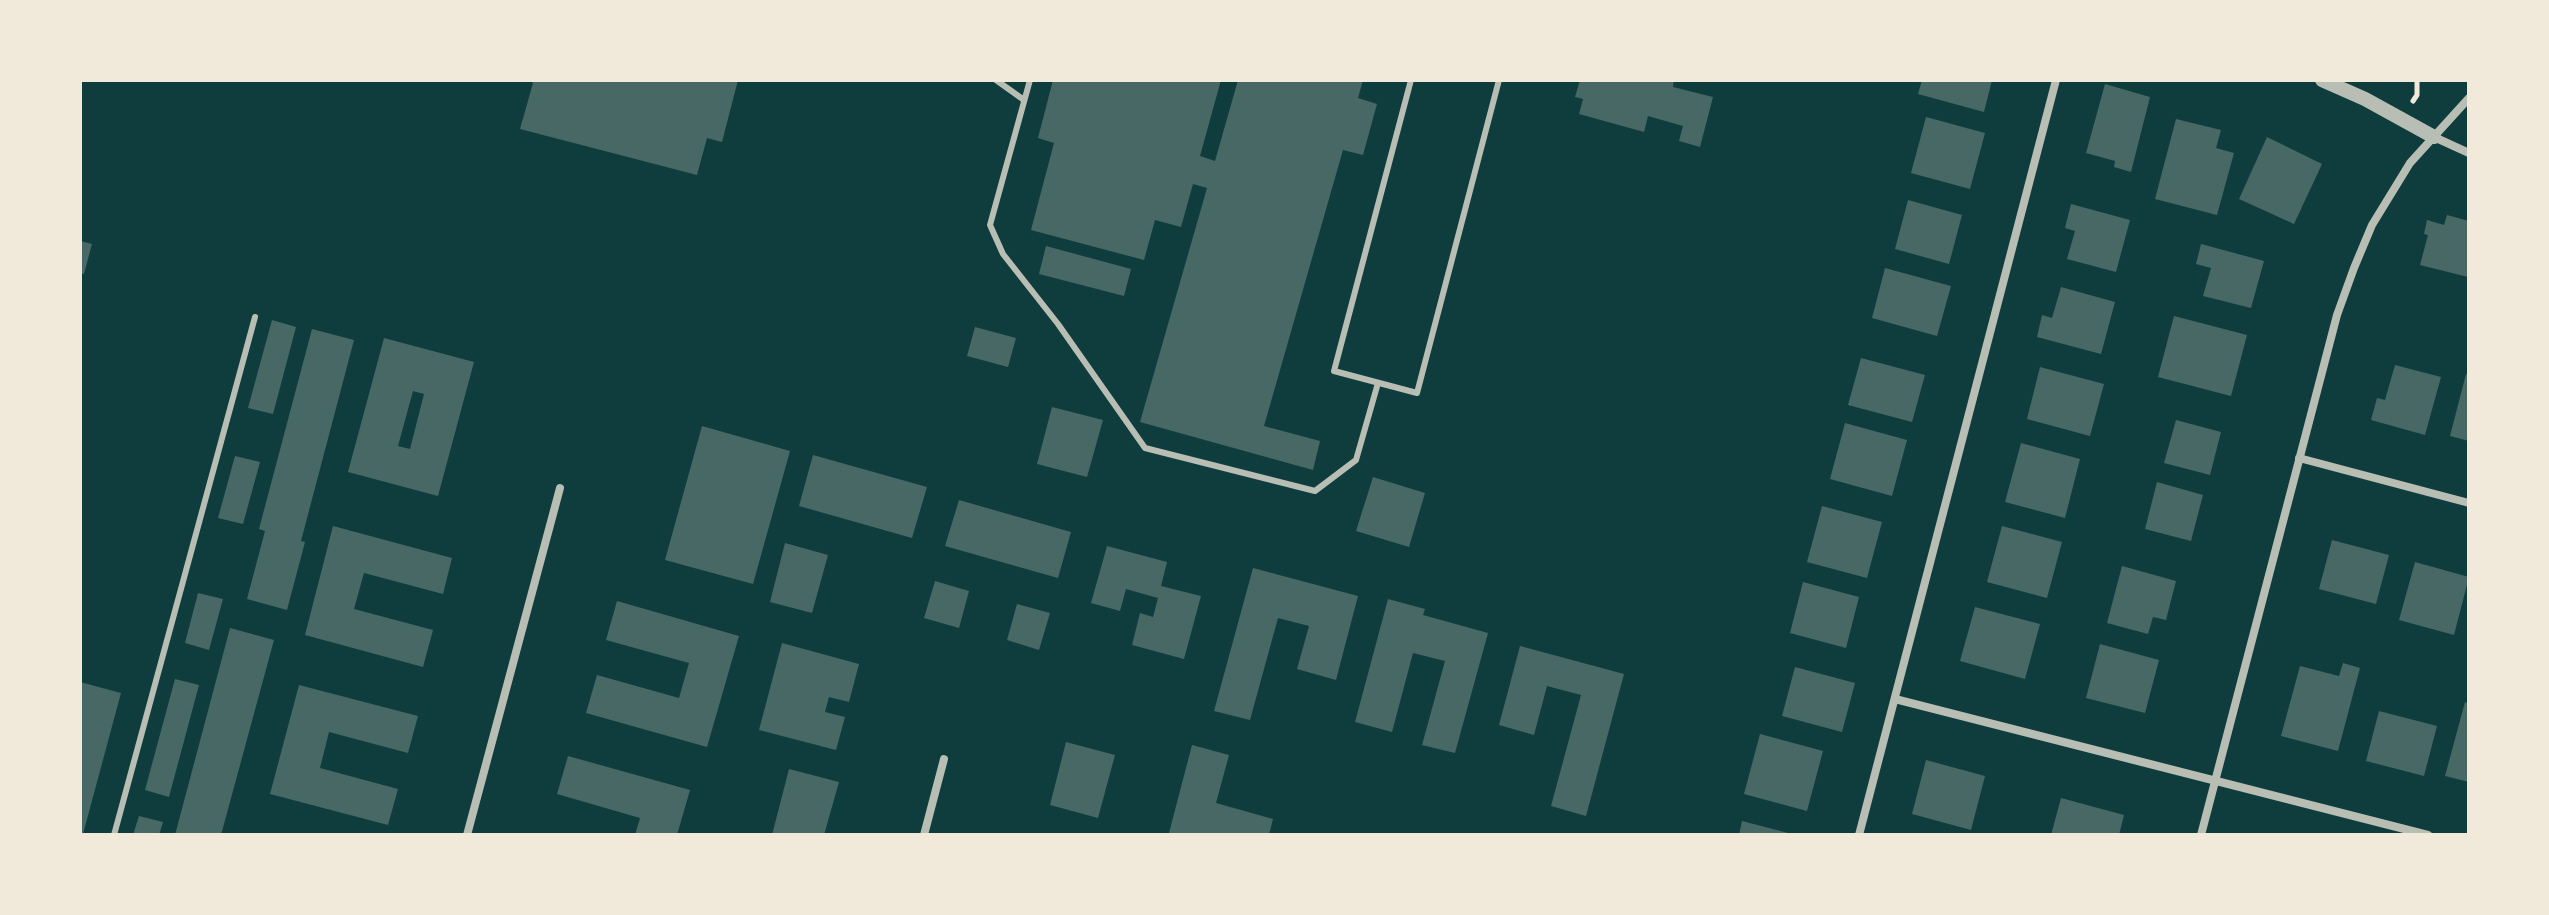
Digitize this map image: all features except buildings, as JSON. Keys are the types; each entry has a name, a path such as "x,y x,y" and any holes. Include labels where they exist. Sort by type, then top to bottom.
{"street":[{"path":"1859,835 2056,80"},
{"path":"2322,80 2469,153"},
{"path":"2201,835 2337,315 2354,268 2372,225 2410,163 2469,98"},
{"path":"2299,458 2469,503"},
{"path":"467,835 560,488"},
{"path":"1895,699 2428,835"},
{"path":"924,835 944,759"}],"lane":[{"path":"996,80 1024,100"},
{"path":"1030,80 990,225 1003,254 1058,324 1145,448 1315,491 1356,460 1378,383"},
{"path":"1411,80 1334,371 1417,393 1499,80"},
{"path":"114,835 255,317"}]}
